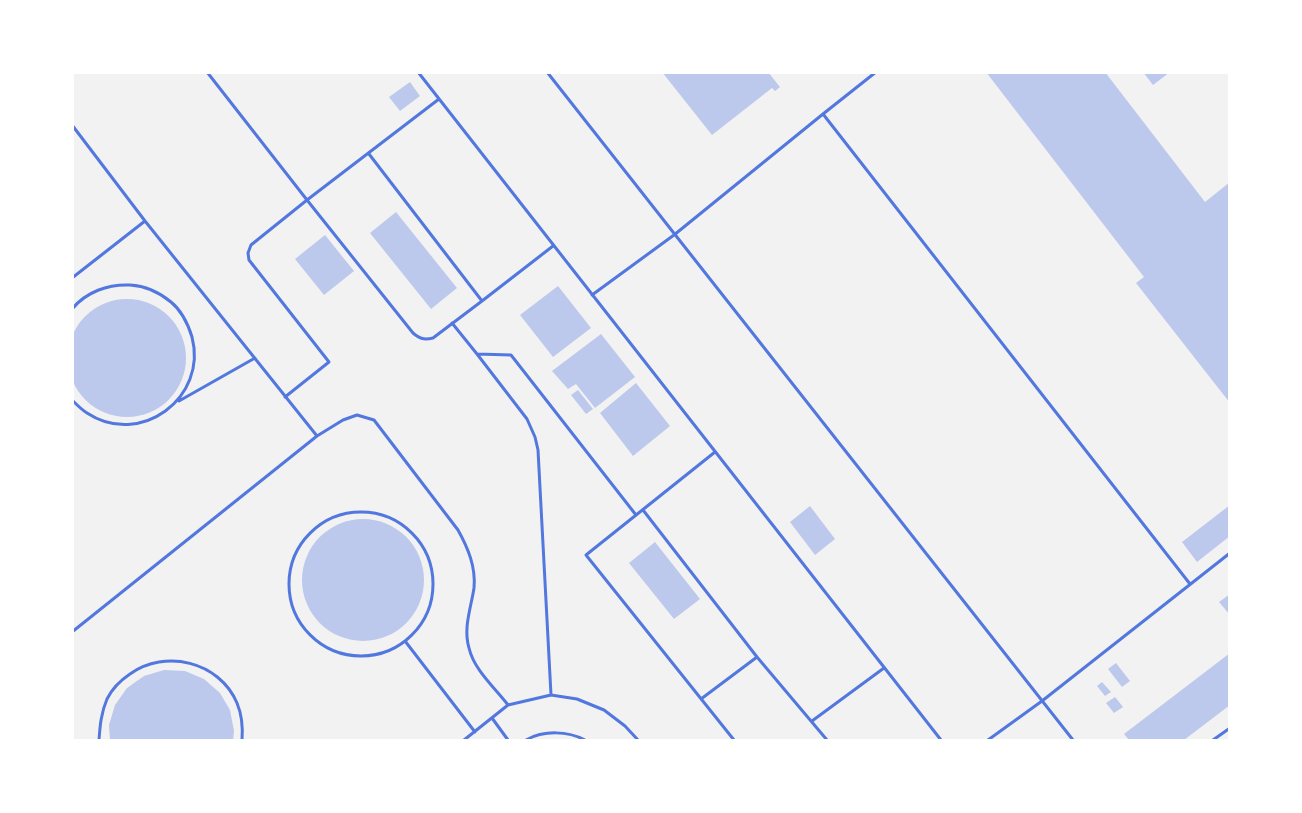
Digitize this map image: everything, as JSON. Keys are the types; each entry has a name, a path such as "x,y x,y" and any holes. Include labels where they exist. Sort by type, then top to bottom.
{"lane":[{"path":"207,72 413,333 420,339 433,338 554,246"},
{"path":"418,72 941,740"},
{"path":"546,72 1073,740"},
{"path":"592,295 674,235 876,72"},
{"path":"285,397 329,362 249,260 248,253 251,245 439,99"},
{"path":"822,114 1190,584"},
{"path":"72,125 145,221 317,436"},
{"path":"369,154 482,301"},
{"path":"72,278 145,221"},
{"path":"72,309 95,291 116,285 138,285 152,290 177,307 189,326 195,347 194,367 188,386 177,402"},
{"path":"452,323 527,419 535,437 538,450 551,695"},
{"path":"477,354 511,355 636,516"},
{"path":"72,400 87,413 105,422 124,425 144,422 162,414 177,402 255,358"},
{"path":"72,632 317,436 343,420 358,415 374,420 458,530 468,547 474,569 474,586 466,631 469,650 476,665 508,705"},
{"path":"715,452 586,555 734,740"},
{"path":"643,510 757,657 827,740"},
{"path":"352,512 375,513 396,521 414,535 427,554 433,576 432,598 424,620 406,641 392,650 370,656 348,656 326,648 309,634 296,616 289,594 290,571 298,550 311,532 330,519 352,512"},
{"path":"988,740 1042,701 1230,553"},
{"path":"406,641 474,732"},
{"path":"701,699 757,657"},
{"path":"99,740 100,720 107,698 121,680 140,667 162,661 184,661 206,669 224,683 237,702 243,724 242,740"},
{"path":"812,721 884,668"},
{"path":"464,740 508,705 551,695 577,699 604,710 626,726 638,740"},
{"path":"492,718 508,740"},
{"path":"1213,740 1230,728"},
{"path":"526,740 533,736 555,732 577,736 585,740"}],"building":[{"path":"662,72 768,72 780,87 775,91 772,88 712,135"},
{"path":"986,72 1105,72 1205,202 1230,182 1230,403 1136,283 1144,277"},
{"path":"1143,72 1170,72 1153,85"},
{"path":"410,82 420,96 400,111 389,97"},
{"path":"396,212 457,288 431,309 370,233"},
{"path":"325,235 354,271 324,295 295,259"},
{"path":"558,286 591,328 553,357 520,315"},
{"path":"127,299 139,300 150,304 169,316 181,335 185,346 185,370 181,381 169,400 150,412 139,416 127,417 115,416 104,412 85,400 73,381 69,370 68,358 69,346 73,335 85,316 104,304 115,300"},
{"path":"601,334 635,377 595,408 576,384 568,389 552,371"},
{"path":"636,383 670,426 633,456 600,413"},
{"path":"578,390 593,409 586,414 571,395"},
{"path":"1230,505 1230,536 1197,562 1182,542"},
{"path":"810,506 835,539 815,555 790,522"},
{"path":"363,519 375,520 386,524 397,529 406,537 414,546 419,557 423,568 423,592 419,603 414,614 406,623 397,631 386,636 375,640 363,641 351,640 340,636 329,631 320,623 312,614 307,603 303,592 302,580 303,568 307,557 312,546 320,537 329,529 340,524 351,520"},
{"path":"655,542 700,599 674,619 629,563"},
{"path":"1230,594 1230,615 1219,602"},
{"path":"1230,653 1230,705 1184,740 1129,740 1124,734"},
{"path":"1116,663 1130,681 1122,687 1108,669"},
{"path":"164,670 185,671 204,679 220,693 230,710 234,731 233,740 110,740 109,725 115,705 127,688 144,676"},
{"path":"1102,682 1111,692 1105,696 1097,686"},
{"path":"1115,697 1123,707 1114,713 1106,703"}]}
